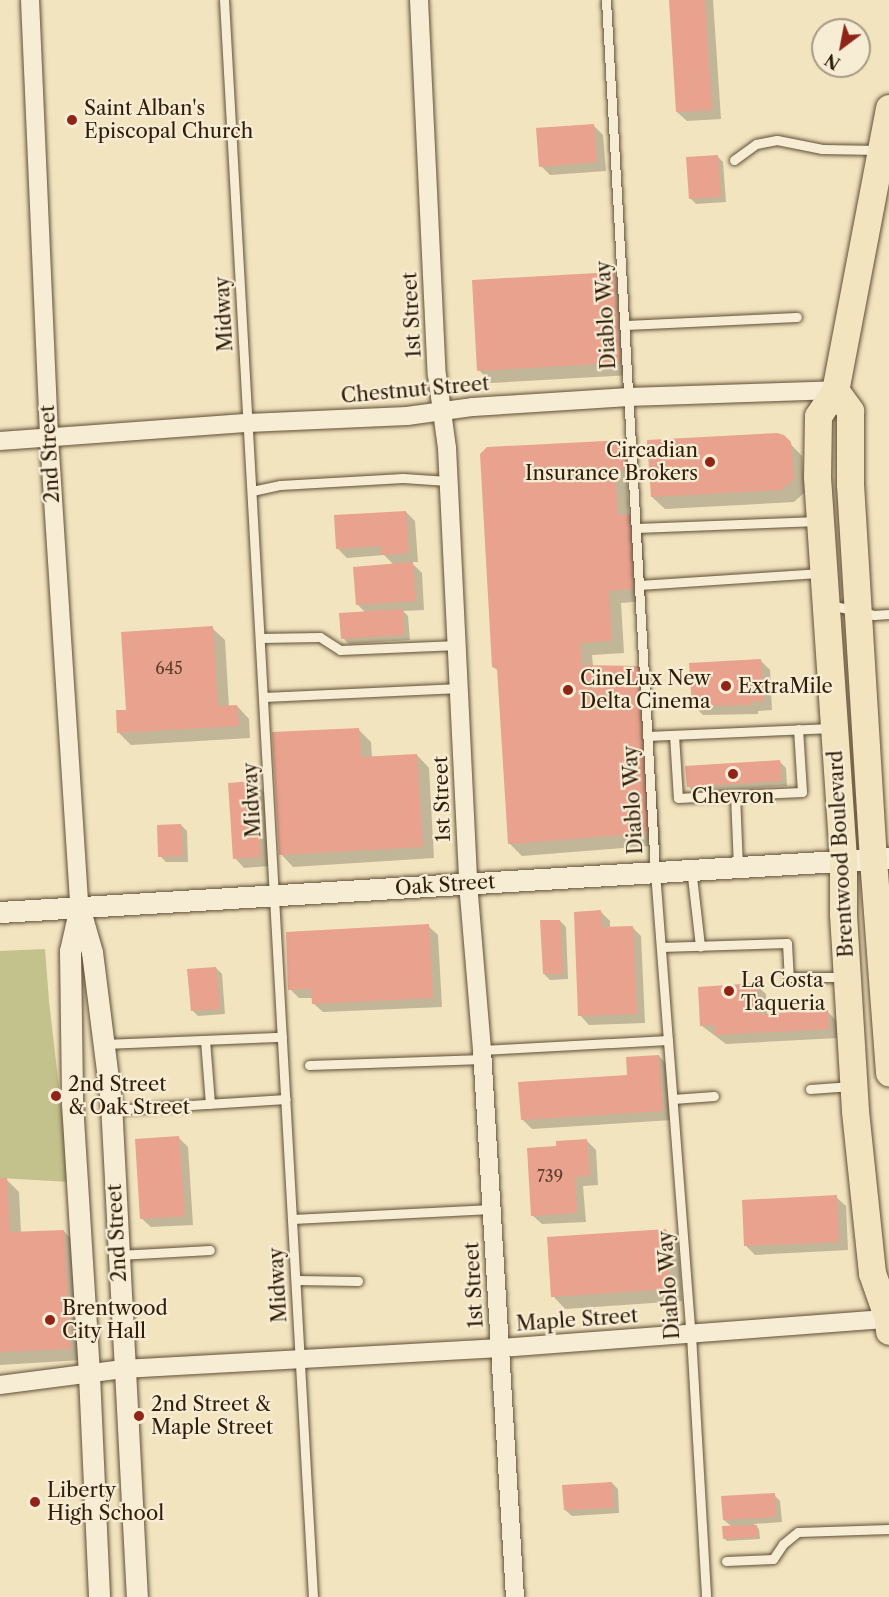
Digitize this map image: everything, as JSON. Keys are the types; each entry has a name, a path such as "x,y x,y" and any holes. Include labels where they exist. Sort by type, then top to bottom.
{"main road":[{"name":"Brentwood Boulevard","path":"889,108 835,390 818,416 817,477 843,862 853,1086 872,1272 889,1321"},
{"name":"Brentwood Boulevard","path":"835,390 850,411 850,484 881,859 889,1072"}],"street":[{"name":"2nd Street","path":"30,0 49,437 79,907 92,952 111,1110 123,1369 137,1597"},
{"name":"1st Street","path":"419,0 437,375 448,482 458,645 468,883 483,1054 515,1597"},
{"name":"Chestnut Street","path":"0,441 248,423 407,416 442,411 629,397 835,390"},
{"name":"Oak Street","path":"0,912 691,868 881,859"},
{"name":"2nd Street","path":"79,907 70,951 72,1103 89,1375 99,1597"},
{"name":"Maple Street","path":"0,1385 123,1369 500,1348 889,1321"}],"lane":[{"name":"Midway","path":"225,0 313,1597"},
{"name":"Diablo Way","path":"606,0 655,872 691,1335 706,1597"},
{"path":"734,160 756,144 777,140 822,149 881,150"},
{"path":"625,325 797,317"},
{"path":"252,491 280,485 403,478 448,482"},
{"path":"636,528 820,520"},
{"path":"639,585 824,573"},
{"path":"827,604 859,612 889,614"},
{"path":"260,638 320,636 340,650 458,645"},
{"path":"264,697 460,688"},
{"path":"647,736 835,728"},
{"path":"674,735 678,798 802,792 798,729"},
{"path":"735,795 738,866"},
{"path":"691,868 700,946"},
{"path":"661,947 788,943 789,977 847,977"},
{"path":"104,1044 282,1037"},
{"path":"205,1040 210,1104"},
{"path":"309,1065 669,1040"},
{"path":"810,1089 853,1086"},
{"path":"673,1099 714,1096"},
{"path":"111,1110 286,1099"},
{"path":"292,1219 492,1209"},
{"path":"118,1256 210,1250"},
{"path":"296,1280 357,1281"},
{"path":"726,1562 773,1559 783,1544 798,1532 889,1529"}],"shaded area":[{"path":"45,949 70,1182 0,1178 0,951"}],"building":[{"path":"669,0 705,0 712,110 676,112"},
{"path":"594,124 597,162 539,167 536,128"},
{"path":"718,155 721,197 689,199 686,157"},
{"path":"615,272 620,363 477,371 472,280"},
{"path":"777,433 784,435 791,442 794,479 781,490 651,497 647,440"},
{"path":"625,440 627,470 615,470 618,515 630,514 634,589 609,591 612,641 581,643 582,665 640,666 640,710 650,833 508,844 497,669 492,667 480,454 487,447"},
{"path":"406,511 409,553 381,555 381,546 336,549 334,515"},
{"path":"413,562 416,601 356,605 353,567"},
{"path":"403,609 404,635 341,639 339,613"},
{"path":"213,626 218,706 237,705 239,726 117,733 116,710 126,710 121,632"},
{"path":"761,659 764,701 750,702 750,705 692,706 689,663"},
{"path":"359,728 361,757 417,754 423,847 279,855 272,732"},
{"path":"780,760 782,781 687,787 685,766"},
{"path":"255,781 261,857 233,859 228,783"},
{"path":"181,824 183,856 158,857 157,825"},
{"path":"601,910 602,927 633,926 637,1014 578,1016 574,912"},
{"path":"540,920 560,920 563,974 543,974"},
{"path":"429,924 433,998 312,1004 311,989 288,990 286,932"},
{"path":"216,967 220,1009 191,1011 187,969"},
{"path":"757,983 759,1014 828,1010 829,1029 715,1035 715,1025 700,1026 698,987"},
{"path":"659,1055 663,1111 521,1120 518,1082 627,1075 626,1057"},
{"path":"179,1136 185,1216 140,1219 135,1139"},
{"path":"587,1139 590,1176 575,1177 577,1213 531,1216 527,1148 556,1146 556,1141"},
{"path":"0,1178 7,1178 10,1232 64,1230 71,1349 0,1352"},
{"path":"837,1195 839,1242 744,1246 742,1200"},
{"path":"666,1229 670,1289 551,1297 547,1237"},
{"path":"612,1482 614,1508 564,1510 562,1485"},
{"path":"775,1493 776,1517 723,1520 721,1496"},
{"path":"757,1525 758,1537 723,1539 722,1526"}],"place":[{"name":"Saint Alban's Episcopal Church","path":"72,120"},
{"name":"Circadian Insurance Brokers","path":"710,462"},
{"name":"ExtraMile","path":"726,686"},
{"name":"CineLux New Delta Cinema","path":"568,690"},
{"name":"Chevron","path":"733,774"},
{"name":"La Costa Taqueria","path":"729,991"},
{"name":"2nd Street & Oak Street","path":"56,1096"},
{"name":"Brentwood City Hall","path":"50,1320"},
{"name":"2nd Street & Maple Street","path":"139,1416"},
{"name":"Liberty High School","path":"35,1502"}]}
